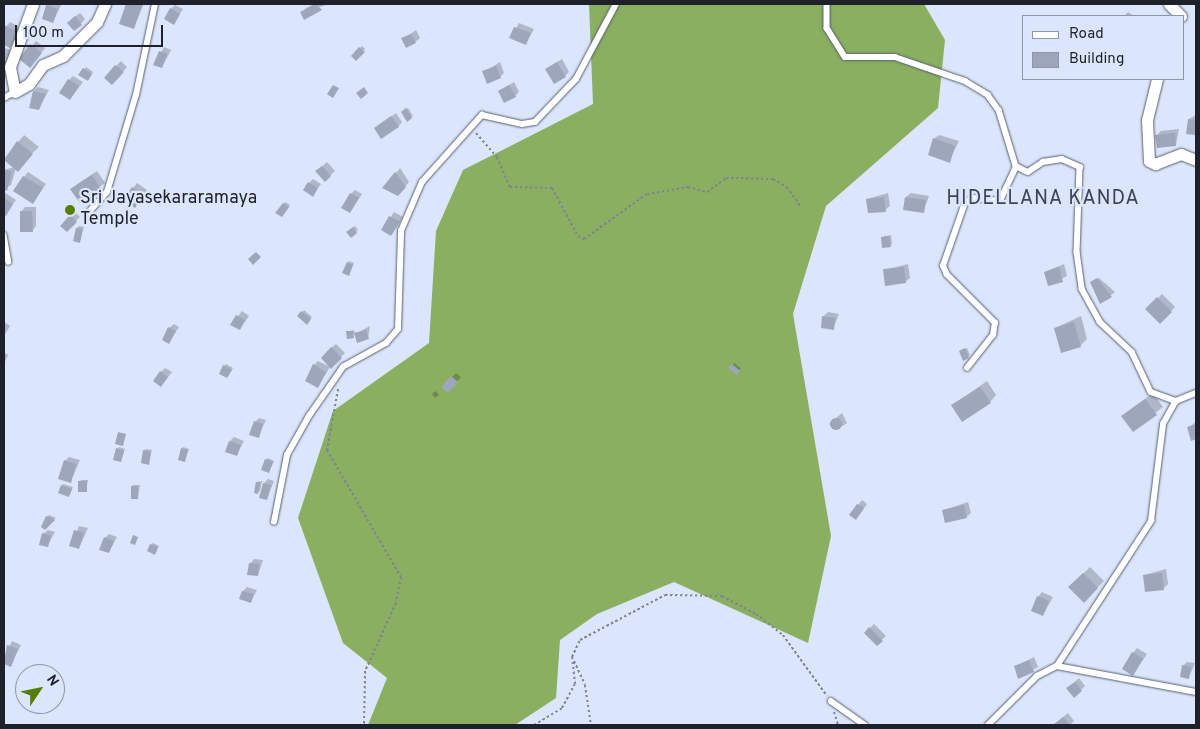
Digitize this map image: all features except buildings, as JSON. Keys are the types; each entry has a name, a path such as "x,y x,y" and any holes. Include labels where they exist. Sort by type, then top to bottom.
{"street":[{"path":"33,4 10,67 15,92 29,84 43,64 63,56 97,22 105,4"},
{"path":"1169,4 1180,15"},
{"path":"1157,80 1147,120 1149,161 1156,164 1181,154 1196,160"}],"lane":[{"path":"88,213 107,192 136,95 155,4"},
{"path":"274,522 287,455 343,367 386,343 398,329 401,230 422,182 470,125 482,116 494,115 522,124 534,122 576,79 616,4"},
{"path":"827,4 828,28 845,57 910,60 988,95 999,110 1016,166 1000,201 973,198 965,203 943,266 995,323 993,336 967,368"},
{"path":"4,98 15,92"},
{"path":"1016,166 1028,172 1043,162 1062,159 1080,167 1077,252 1082,290 1100,322 1132,352 1151,392 1176,401"},
{"path":"4,235 9,262"},
{"path":"988,725 1037,676 1057,666 1151,521 1163,424 1176,401 1196,393"},
{"path":"1057,666 1196,692"},
{"path":"831,701 865,725"}],"path":[{"path":"470,125 497,157 510,187 552,188 578,236 584,239 647,194 688,188 707,192 726,178 773,179 787,187 801,207"},
{"path":"343,367 327,450 401,577 396,603 365,671 364,725"},
{"path":"534,725 562,708 576,684 572,657 580,640 665,595 722,596 783,635 831,701"},
{"path":"572,657 585,685 591,725"}],"green space":[{"path":"589,4 924,4 945,40 938,108 826,206 793,314 831,536 808,643 674,582 597,614 560,640 556,698 515,725 368,725 387,678 343,643 298,518 333,411 429,343 436,231 463,170 593,104"}],"place":[{"name":"Sri Jayasekararamaya Temple","path":"70,210"}],"district":[{"name":"HIDELLANA KANDA","path":"1043,199"}]}
